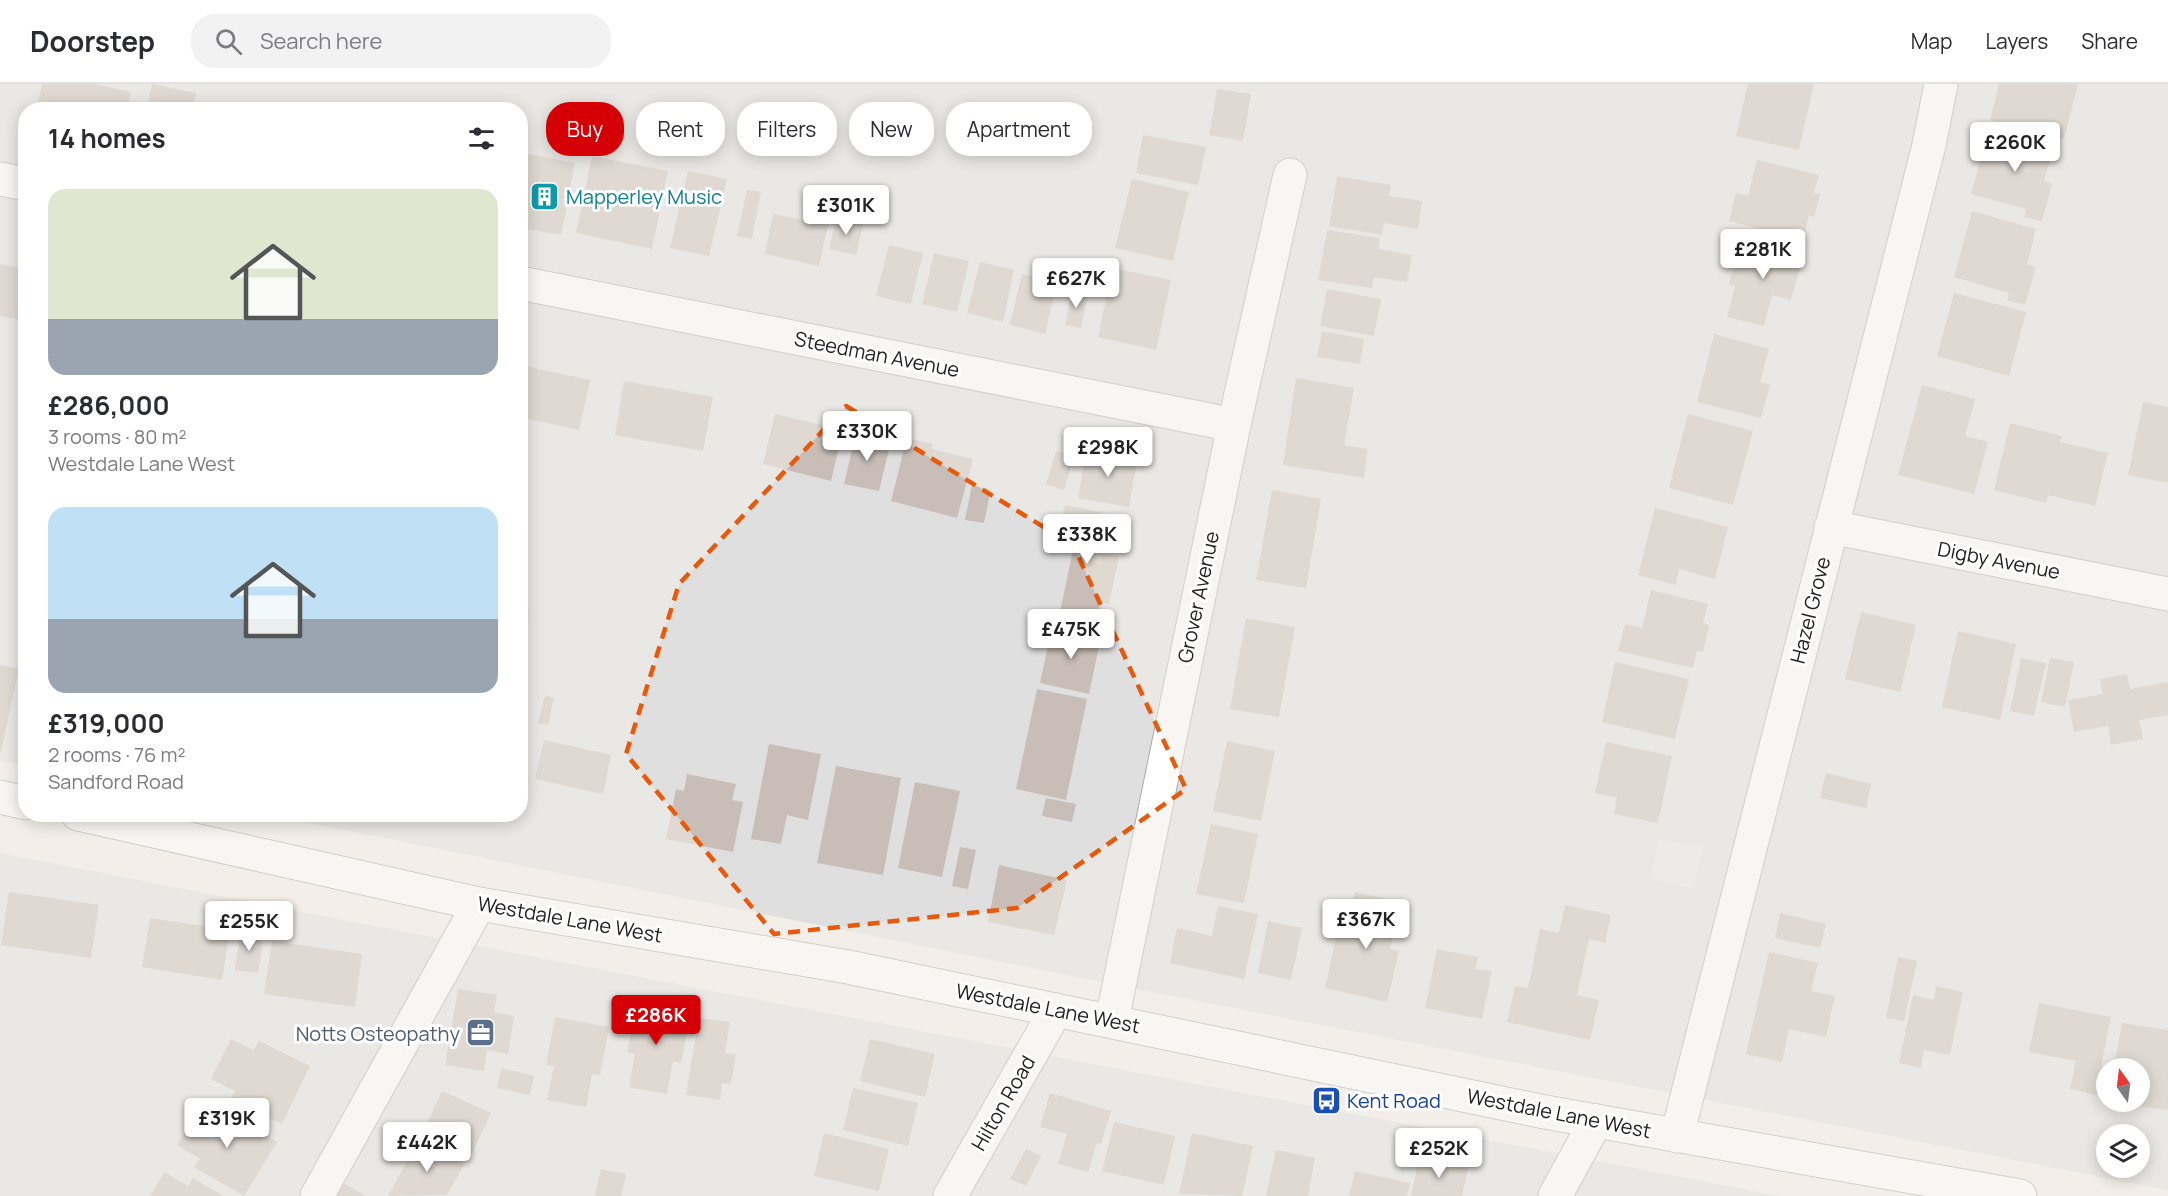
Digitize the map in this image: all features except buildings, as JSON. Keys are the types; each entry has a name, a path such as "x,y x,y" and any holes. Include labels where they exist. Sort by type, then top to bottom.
{"street":[{"name":"Hazel Grove","path":"1677,1136 1929,145 1941,84"},
{"name":"Grover Avenue","path":"1112,1020 1234,425 1290,175"},
{"path":"0,179 18,182"},
{"name":"Steedman Avenue","path":"528,285 1234,425"},
{"name":"Digby Avenue","path":"1831,527 2168,594"},
{"path":"0,797 18,801"},
{"name":"Westdale Lane West","path":"114,822 479,904 848,968 1112,1020 1596,1121 2020,1196"},
{"path":"317,1196 479,904"},
{"name":"Hilton Road","path":"950,1196 1056,1010"},
{"path":"1555,1196 1596,1121"}],"highlighted area":[{"path":"846,406 1073,545 1186,789 1017,908 774,934 626,754 679,584"}],"shaded area":[{"path":"0,84 2168,84 2168,1190 2106,1178 2150,1178 2150,1124 2096,1124 2096,1176 1152,992 304,822 528,822 528,102 18,102 18,764 0,760"},
{"path":"1659,839 1703,848 1694,889 1650,879"},
{"path":"0,853 338,919 1780,1196 0,1196"}],"place":[{"name":"Mapperley Music","path":"545,196"},
{"name":"Notts Osteopathy","path":"481,1033"},
{"name":"Kent Road","path":"1326,1100"}]}
